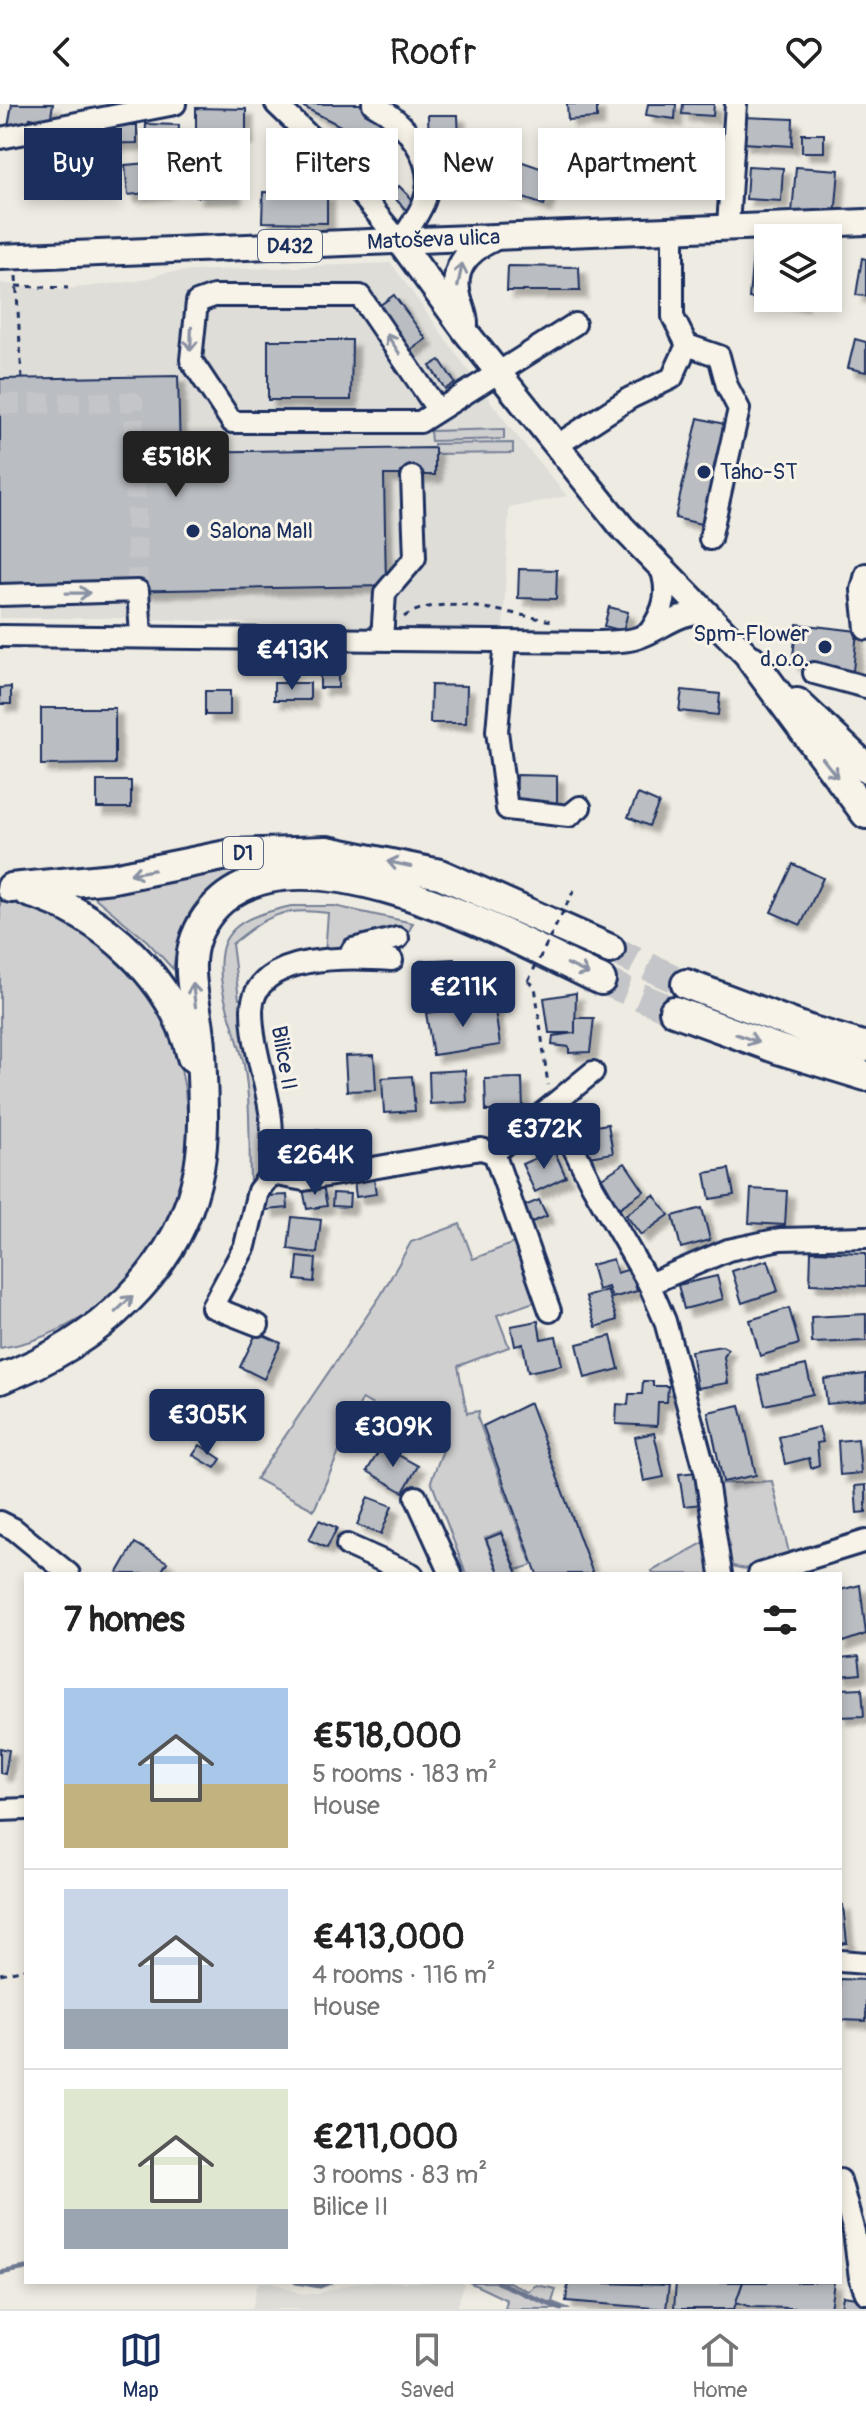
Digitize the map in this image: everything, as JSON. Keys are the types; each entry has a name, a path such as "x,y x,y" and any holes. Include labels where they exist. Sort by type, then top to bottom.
{"highway":[{"path":"752,660 866,768"},
{"path":"752,660 866,814"},
{"name":"D1","path":"6,887 113,878 232,854 327,851 440,874 610,949"},
{"name":"D1","path":"0,1366 59,1348 116,1312 141,1288 173,1242 191,1201 199,1169 201,1042 192,953 199,928 216,905 237,887 262,878 329,878 407,894 457,912 601,980"},
{"path":"6,887 50,899 77,912 127,949 164,993 189,1045 201,1101"},
{"path":"686,984 779,1020 866,1047"},
{"path":"674,1011 778,1049 866,1076"},
{"path":"779,1020 866,1032"},
{"path":"0,1379 59,1348"}],"main road":[{"name":"Matoševa ulica","path":"0,257 866,222"},
{"path":"465,331 465,316 456,282 459,268 474,248 497,237"},
{"path":"400,242 465,331 622,527 752,660"}],"street":[{"path":"0,138 175,104"},
{"path":"276,104 326,152 400,242 426,197 424,154 393,114 373,104"},
{"path":"728,226 736,104"},
{"path":"673,228 673,317 687,345 719,356 727,386 739,409 710,539"},
{"path":"437,409 360,296 214,296 197,302 191,360 232,422 420,422 575,324"},
{"path":"556,446 630,398 672,378 687,345"},
{"path":"382,639 385,593 415,558 412,477"},
{"path":"649,633 666,601 667,585 660,565"},
{"path":"866,574 862,590 866,629"},
{"path":"0,595 138,591 141,635"},
{"path":"0,636 619,641 649,633 681,615 708,614"},
{"path":"505,641 497,731 507,809 569,816 580,807"},
{"path":"814,673 866,687"},
{"name":"Bilice II","path":"349,956 353,949 398,938"},
{"name":"Bilice II","path":"271,1174 271,1119 252,1012 257,992 265,979 298,965 349,956 392,960"},
{"path":"494,1153 593,1072"},
{"path":"553,1107 592,1185 649,1284 665,1321 706,1474 721,1572"},
{"path":"258,1325 212,1307 245,1246 258,1191 271,1174 304,1180 481,1149 494,1153"},
{"path":"494,1153 550,1311"},
{"path":"649,1284 683,1267 741,1247 780,1239 866,1237"},
{"path":"416,1497 450,1572"},
{"path":"0,1522 66,1572"},
{"path":"765,1572 866,1541"},
{"path":"347,1545 408,1572"},
{"path":"0,1810 24,1809"},
{"path":"842,1961 866,1963"},
{"path":"842,2187 854,2232 860,2278 866,2293"}],"path":[{"path":"22,379 16,286 68,288"},
{"path":"382,639 407,614 434,605 465,606 559,622"},
{"path":"553,1107 535,986 528,981 574,890"},
{"path":"0,1974 24,1969"}],"shaded area":[{"path":"391,263 507,424 567,496 509,508 503,634 129,618 0,618 0,283 57,290 138,281 168,272"},
{"path":"504,429 504,439 431,441 430,431"},
{"path":"513,443 513,453 434,454 434,444"},
{"path":"259,864 222,882 198,902 182,929 173,969 147,941 93,896 175,877"},
{"path":"0,895 37,908 73,926 105,948 134,976 159,1012 176,1052 185,1094 187,1136 181,1179 168,1219 147,1257 118,1290 64,1328 0,1348"},
{"path":"291,906 334,906 413,923 409,931 379,933 325,954 328,913 299,911 276,915 232,944 239,999 247,999 263,1108 264,1162 250,1182 246,1080 221,979 222,950 226,939 240,924 260,914"},
{"path":"460,1224 473,1259 516,1242 537,1301 497,1315 509,1347 458,1366 467,1413 479,1411 478,1419 532,1565 517,1570 501,1531 485,1538 498,1572 465,1572 431,1481 445,1445 362,1399 314,1510 256,1479 381,1295 411,1242"},
{"path":"772,1481 790,1557 744,1569 729,1564 715,1484"},
{"path":"710,1539 717,1572 652,1571"},
{"path":"258,2284 277,2284 299,2293 317,2294 350,2284 463,2284 457,2309 252,2309"},
{"path":"473,2284 513,2284 528,2291 536,2285 556,2289 552,2302 570,2309 505,2309 507,2300"}],"building":[{"path":"12,104 53,104 50,122 30,118 24,130 8,127"},
{"path":"298,104 365,104 393,118 388,128 344,128"},
{"path":"567,104 597,104 597,118 568,120"},
{"path":"648,104 676,104 675,119 646,115"},
{"path":"683,104 714,104 713,116 682,114"},
{"path":"196,108 246,109 246,128 196,128"},
{"path":"428,115 458,115 458,128 428,128"},
{"path":"743,117 793,119 792,146 742,143"},
{"path":"146,124 179,125 179,128 146,128"},
{"path":"93,125 137,125 137,143 122,143 122,128 93,128"},
{"path":"802,134 824,134 824,152 802,152"},
{"path":"522,162 538,167 538,200 546,200 544,205 522,198"},
{"path":"138,164 138,194 128,195 125,165"},
{"path":"748,166 783,168 781,201 746,199"},
{"path":"796,167 839,170 835,217 792,213"},
{"path":"398,187 415,202 406,210 397,200"},
{"path":"263,192 266,192 266,200 327,200 327,223 262,222"},
{"path":"753,253 754,298 749,298"},
{"path":"862,258 866,259 866,296 856,295"},
{"path":"508,266 579,267 580,291 507,291"},
{"path":"394,295 426,339 411,350 379,306"},
{"path":"855,339 866,342 866,372 848,368"},
{"path":"268,340 352,340 351,400 268,400"},
{"path":"440,360 455,383 445,389 430,366"},
{"name":"Salona Mall","path":"178,376 180,452 435,448 435,475 384,475 386,586 0,593 0,379"},
{"name":"Taho-ST","path":"698,418 733,426 710,526 675,518"},
{"path":"519,569 557,570 556,599 518,598"},
{"path":"609,607 628,612 623,631 604,626"},
{"name":"Spm-Flower d.o.o.","path":"797,624 857,631 853,671 792,663"},
{"path":"320,668 338,668 338,688 320,688"},
{"path":"274,683 310,683 310,700 274,700"},
{"path":"431,685 467,686 466,723 430,723"},
{"path":"11,687 11,704 0,704 0,688"},
{"path":"682,690 720,694 718,715 679,711"},
{"path":"205,691 230,691 230,715 205,715"},
{"path":"41,708 115,708 115,764 41,765"},
{"path":"517,775 557,776 557,809 516,808"},
{"path":"97,781 131,781 131,808 97,808"},
{"path":"638,794 659,803 649,826 628,817"},
{"path":"793,864 823,878 801,925 771,912"},
{"path":"454,959 456,996 423,998 420,961"},
{"path":"576,993 575,1033 549,1033 544,998"},
{"path":"494,1003 500,1045 433,1055 426,1013"},
{"path":"575,1018 594,1018 590,1052 569,1053 569,1047 552,1045 553,1036 575,1033"},
{"path":"374,1055 376,1090 347,1091 345,1056"},
{"path":"465,1070 467,1102 430,1104 429,1072"},
{"path":"412,1076 415,1111 384,1113 382,1078"},
{"path":"522,1078 523,1111 486,1111 485,1079"},
{"path":"608,1124 613,1153 588,1157 583,1128"},
{"path":"319,1129 323,1160 292,1164 287,1133"},
{"path":"554,1150 566,1177 535,1192 522,1164"},
{"path":"625,1163 644,1191 619,1208 600,1179"},
{"path":"729,1169 734,1195 710,1199 705,1173"},
{"path":"374,1179 376,1194 356,1197 354,1181"},
{"path":"323,1185 327,1206 307,1209 303,1189"},
{"path":"751,1189 787,1191 785,1225 749,1223"},
{"path":"333,1193 350,1194 349,1207 332,1206"},
{"path":"287,1195 288,1208 267,1210 266,1196"},
{"path":"654,1195 669,1215 641,1235 626,1215"},
{"path":"539,1200 547,1216 530,1223 522,1207"},
{"path":"702,1208 710,1240 681,1248 673,1216"},
{"path":"292,1217 321,1220 317,1253 288,1249"},
{"path":"811,1251 866,1253 866,1286 810,1284"},
{"path":"298,1257 316,1259 314,1282 296,1280"},
{"path":"613,1259 617,1273 630,1269 637,1291 612,1298 608,1287 598,1290 591,1265"},
{"path":"768,1260 778,1291 742,1303 732,1271"},
{"path":"717,1276 723,1299 684,1309 678,1285"},
{"path":"607,1290 617,1320 596,1327 586,1297"},
{"path":"789,1308 799,1344 760,1356 750,1320"},
{"path":"866,1314 866,1341 812,1343 811,1317"},
{"path":"538,1321 541,1339 556,1336 562,1365 528,1372 523,1344 515,1346 511,1326"},
{"path":"257,1332 281,1343 264,1379 240,1367"},
{"path":"611,1336 619,1369 585,1378 577,1344"},
{"path":"722,1346 728,1349 724,1357 728,1383 697,1388 691,1351"},
{"path":"806,1365 813,1394 765,1405 758,1376"},
{"path":"866,1374 866,1400 827,1404 824,1379"},
{"path":"643,1381 653,1381 653,1386 668,1386 667,1402 658,1402 657,1426 616,1424 617,1404 628,1405 629,1394 642,1394"},
{"path":"530,1403 592,1572 536,1572 483,1426"},
{"path":"740,1405 756,1475 723,1482 708,1412"},
{"path":"819,1427 823,1442 817,1443 819,1465 811,1468 809,1458 785,1464 779,1437"},
{"path":"654,1433 664,1477 644,1481 635,1437"},
{"path":"858,1439 861,1473 840,1475 838,1441"},
{"path":"200,1445 221,1459 215,1468 193,1455"},
{"path":"382,1446 418,1466 403,1492 367,1471"},
{"path":"697,1472 702,1504 684,1506 679,1474"},
{"path":"866,1485 866,1512 857,1513 855,1486"},
{"path":"368,1497 392,1506 381,1534 357,1525"},
{"path":"319,1520 337,1528 327,1548 309,1540"},
{"path":"501,1533 517,1572 499,1572 486,1539"},
{"path":"135,1543 167,1562 161,1572 118,1572"},
{"path":"860,1585 866,1634 842,1642 842,1590"},
{"path":"859,1656 861,1674 842,1676 842,1658"},
{"path":"862,1688 864,1716 842,1717 842,1689"},
{"path":"0,1748 9,1750 5,1774 0,1773"},
{"path":"842,1905 843,1905 847,1943 842,1944"},
{"path":"842,1979 866,1980 866,2021 842,2020"},
{"path":"568,2284 669,2285 666,2309 566,2301"},
{"path":"676,2284 742,2284 734,2309 674,2309"},
{"path":"742,2284 834,2284 830,2309 751,2307 736,2302"},
{"path":"843,2296 863,2299 865,2309 841,2307"}],"waterway":[{"path":"0,2273 24,2268"},
{"path":"308,2284 326,2284"},
{"path":"502,2284 561,2309"}],"tunnel":[{"path":"0,404 133,402 138,591"},
{"path":"610,949 686,984"},
{"path":"601,980 674,1011"}],"place":[{"name":"Taho-ST","path":"704,472"},
{"name":"Salona Mall","path":"193,531"},
{"name":"Spm-Flower d.o.o.","path":"825,647"}]}
